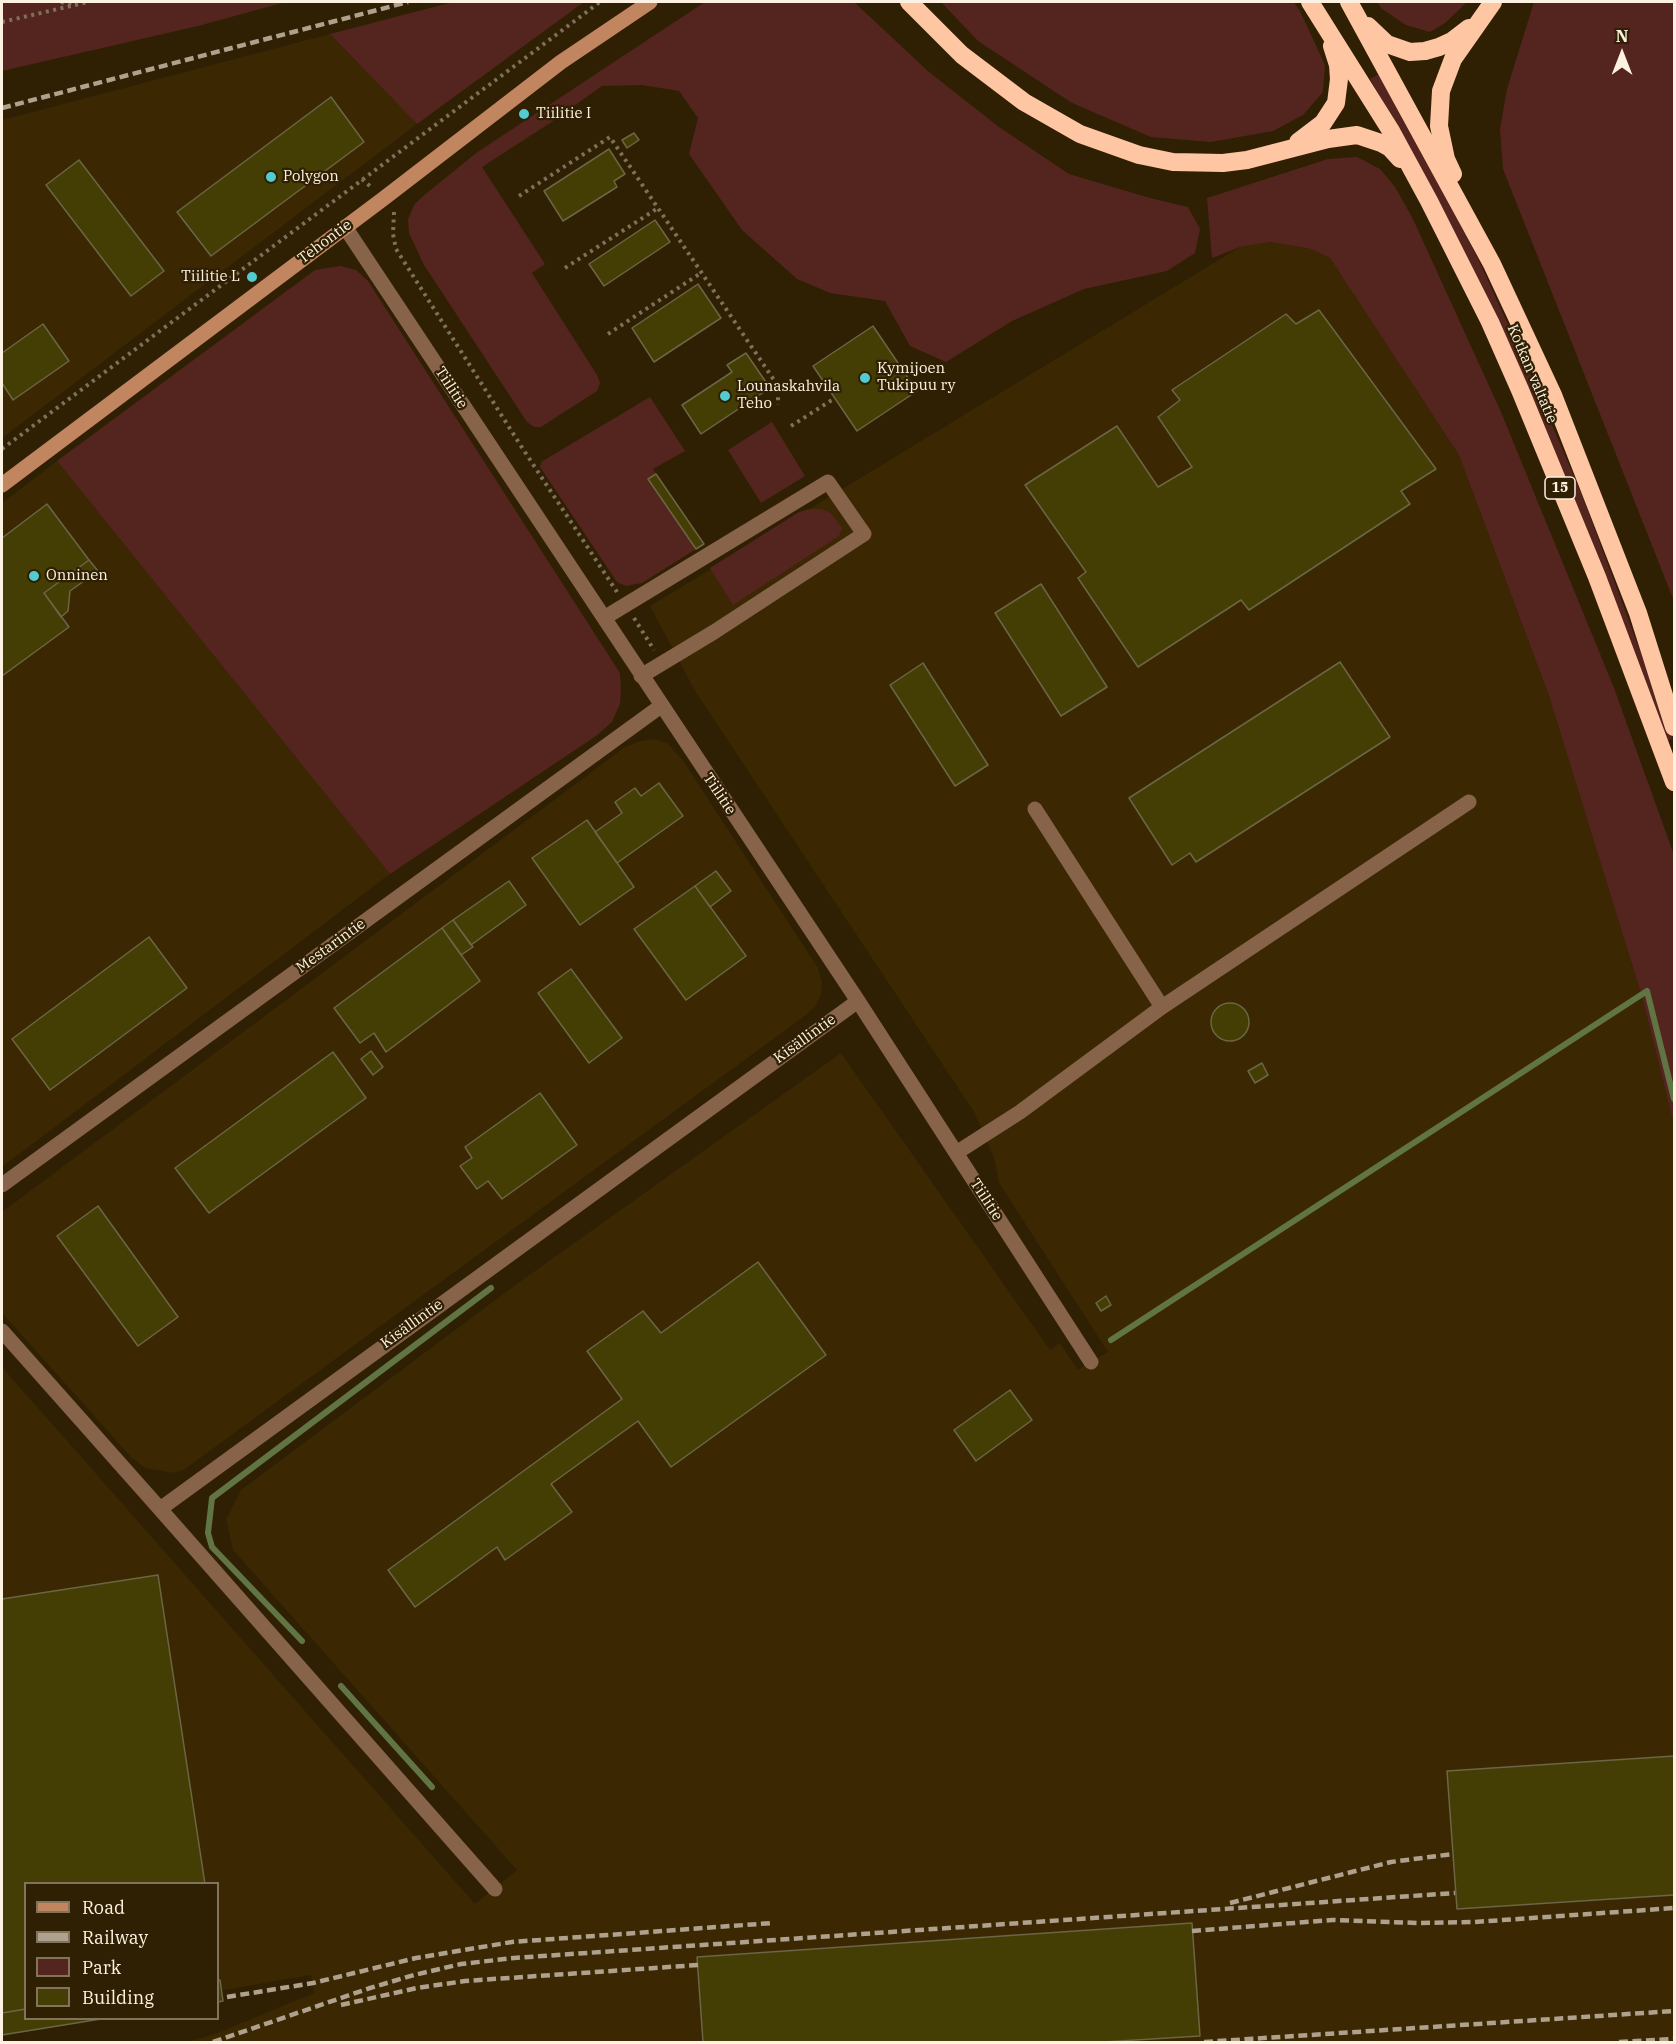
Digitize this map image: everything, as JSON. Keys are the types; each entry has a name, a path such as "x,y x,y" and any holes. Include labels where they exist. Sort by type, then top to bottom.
{"highway":[{"path":"909,2 962,55 991,78 1024,102 1080,134 1139,155 1173,162 1223,163 1342,136 1357,135 1390,148 1429,201"},
{"path":"1349,2 1377,37 1398,49 1410,52 1425,51 1452,41 1488,8"},
{"name":"Kotkan valtatie","path":"1349,2 1492,264 1553,395 1638,613 1674,727"},
{"path":"1275,153 1315,131 1336,104 1339,91 1338,65 1334,50 1312,5"},
{"name":"Kotkan valtatie","path":"1312,5 1372,100 1429,201 1490,322 1521,390 1597,577 1674,782"},
{"path":"1488,8 1453,59 1446,75 1441,92 1439,126 1446,159 1492,264"}],"street":[{"name":"Tehontie","path":"2,485 561,62 650,2"},
{"name":"Tiilitie","path":"345,227 858,1001 1091,1362"},
{"path":"604,618 828,482 864,534 714,632 641,676"},
{"name":"Mestarintie","path":"2,1185 661,706"},
{"path":"956,1154 1020,1112 1162,1007 1469,802"},
{"path":"1035,809 1162,1007"},
{"name":"Kisällintie","path":"160,1509 858,1001"},
{"path":"2,1331 495,1889"}],"path":[{"path":"61,2 74,6"},
{"path":"2,22 88,2"},
{"path":"2,449 600,2"},
{"path":"519,196 610,137 778,387 778,405"},
{"path":"565,268 658,208"},
{"path":"395,212 393,234 396,249 663,663"},
{"path":"608,334 701,273"},
{"path":"791,426 835,398"}],"shaded area":[{"path":"330,34 417,124 2,438 2,120"},
{"path":"1271,242 1311,249 1330,258 1459,455 1549,696 1643,1000 1674,1125 1674,2042 188,2042 215,2034 314,1993 311,1975 219,1991 219,1882 24,1882 24,2020 41,2020 2,2026 2,1367 475,1904 517,1870 233,1550 226,1519 241,1490 518,1283 841,1053 1050,1350 1060,1343 1078,1370 1108,1352 999,1183 994,1157 974,1112 695,691 650,606 1240,247"},
{"path":"57,461 390,874 2,1167 2,503"},
{"path":"654,739 667,743 682,759 818,968 822,982 821,994 815,1007 185,1469 174,1473 145,1468 131,1457 2,1313 2,1212 625,747"}],"green space":[{"path":"2,2 286,2 198,26 2,71"},
{"path":"453,2 584,2 417,124 330,34"},
{"path":"705,2 854,2 929,72 999,127 1069,174 1188,207 1200,229 1195,253 1167,271 1084,289 1012,321 946,362 910,346 885,301 830,293 797,279 742,230 689,154 698,118 679,91 642,85 602,86 482,167 545,264 532,273 600,383 597,391 541,427 534,427 527,422 424,265 409,233 408,219 414,205 422,197 476,153"},
{"path":"941,2 1294,2 1325,65 1323,92 1303,115 1273,131 1211,142 1151,137 1072,103 978,41"},
{"path":"1377,2 1467,2 1445,23 1430,32 1406,25 1382,9"},
{"path":"1534,2 1674,2 1674,601 1503,169 1500,129 1507,89"},
{"path":"1379,74 1479,261 1522,355 1582,495 1673,739 1666,741 1430,186 1370,79"},
{"path":"1357,157 1380,169 1395,187 1412,217 1501,412 1614,688 1674,855 1674,1125 1643,1000 1549,696 1459,455 1330,258 1311,249 1271,242 1240,247 1212,258 1207,198 1328,159"},
{"path":"340,266 356,270 368,281 620,673 620,704 612,722 596,736 390,874 57,461 315,270"},
{"path":"650,397 685,451 653,469 656,474 648,479 696,549 642,583 626,586 617,582 540,467 541,462"},
{"path":"772,422 805,476 761,503 728,450"},
{"path":"822,509 831,513 842,528 839,536 733,605 710,568 799,512"}],"building":[{"name":"Polygon","path":"331,97 364,142 211,256 177,212"},
{"path":"634,133 639,140 627,148 622,140"},
{"path":"609,149 625,174 614,181 617,187 563,221 544,191"},
{"path":"79,160 164,271 131,296 46,185"},
{"path":"655,220 670,242 604,286 589,264"},
{"path":"698,284 721,318 654,362 632,328"},
{"path":"1319,310 1436,469 1401,491 1410,504 1249,610 1241,600 1138,667 1078,578 1086,572 1025,485 1117,426 1158,487 1192,467 1158,417 1180,400 1172,390 1286,314 1296,324"},
{"path":"43,324 69,361 13,400 2,383 2,353"},
{"name":"Kymijoen Tukipuu ry","path":"873,326 917,391 857,431 813,366"},
{"path":"746,353 770,388 701,434 682,405 732,372 727,365"},
{"path":"656,474 704,544 696,549 648,479"},
{"name":"Onninen","path":"47,504 89,560 44,593 69,627 2,676 2,538"},
{"path":"89,560 98,571 70,591 68,611 61,617 44,593"},
{"path":"1041,584 1107,687 1061,716 995,613"},
{"path":"1340,662 1390,737 1196,862 1190,853 1172,865 1129,798"},
{"path":"923,663 988,765 955,786 890,685"},
{"path":"659,783 683,816 617,863 595,832 622,813 615,802 635,788 641,796"},
{"path":"587,820 634,887 580,925 532,858"},
{"path":"716,871 731,891 710,907 695,886"},
{"path":"509,881 526,905 471,945 453,920"},
{"path":"695,886 746,956 686,1000 634,929"},
{"path":"453,920 473,947 461,955 442,928"},
{"path":"442,928 480,981 386,1052 374,1033 360,1043 334,1008"},
{"path":"149,937 187,988 50,1090 12,1039"},
{"path":"571,969 622,1038 589,1063 538,993"},
{"path":"1230,1003 1244,1008 1249,1022 1244,1036 1230,1041 1216,1036 1211,1022 1216,1008"},
{"path":"371,1051 383,1067 373,1075 361,1059"},
{"path":"333,1052 366,1098 209,1213 175,1168"},
{"path":"1262,1063 1268,1075 1255,1083 1248,1071"},
{"path":"540,1093 577,1145 502,1199 488,1181 477,1189 460,1166 472,1158 465,1147"},
{"path":"98,1206 178,1317 138,1346 57,1236"},
{"path":"758,1262 826,1355 671,1467 638,1421 551,1484 572,1512 505,1560 497,1547 415,1607 388,1570 622,1399 587,1351 643,1311 661,1333"},
{"path":"1106,1296 1111,1305 1101,1311 1096,1303"},
{"path":"1010,1390 1032,1420 976,1461 954,1430"},
{"path":"158,1575 205,1882 24,1882 24,2009 2,2013 2,1599"},
{"path":"1674,1756 1674,1895 1457,1909 1447,1771"},
{"path":"1192,1923 1200,2036 1104,2042 703,2042 697,1957"},
{"path":"219,1980 220,1980 223,2001 219,2002"},
{"path":"24,2009 24,2020 95,2020 2,2035 2,2013"}],"waterway":[{"path":"1111,1340 1647,991 1674,1099"},
{"path":"302,1641 212,1547 208,1533 212,1498 491,1288"},
{"path":"341,1686 432,1787"}],"railway":[{"path":"2,108 408,2"},
{"path":"1230,1903 1391,1862 1453,1854"},
{"path":"213,2042 370,1988 461,1964 514,1958 1455,1893"},
{"path":"1192,1931 1332,1920 1475,1922 1674,1908"},
{"path":"227,1997 313,1983 416,1958 512,1942 772,1923"},
{"path":"341,2005 417,1988 465,1981 698,1965"},
{"path":"1204,2042 1674,2011"},
{"path":"1619,2042 1674,2039"}],"place":[{"name":"Tiilitie I","path":"524,114"},
{"name":"Polygon","path":"271,177"},
{"name":"Tiilitie L","path":"252,277"},
{"name":"Kymijoen Tukipuu ry","path":"865,378"},
{"name":"Lounaskahvila Teho","path":"725,396"},
{"name":"Onninen","path":"34,576"}]}
